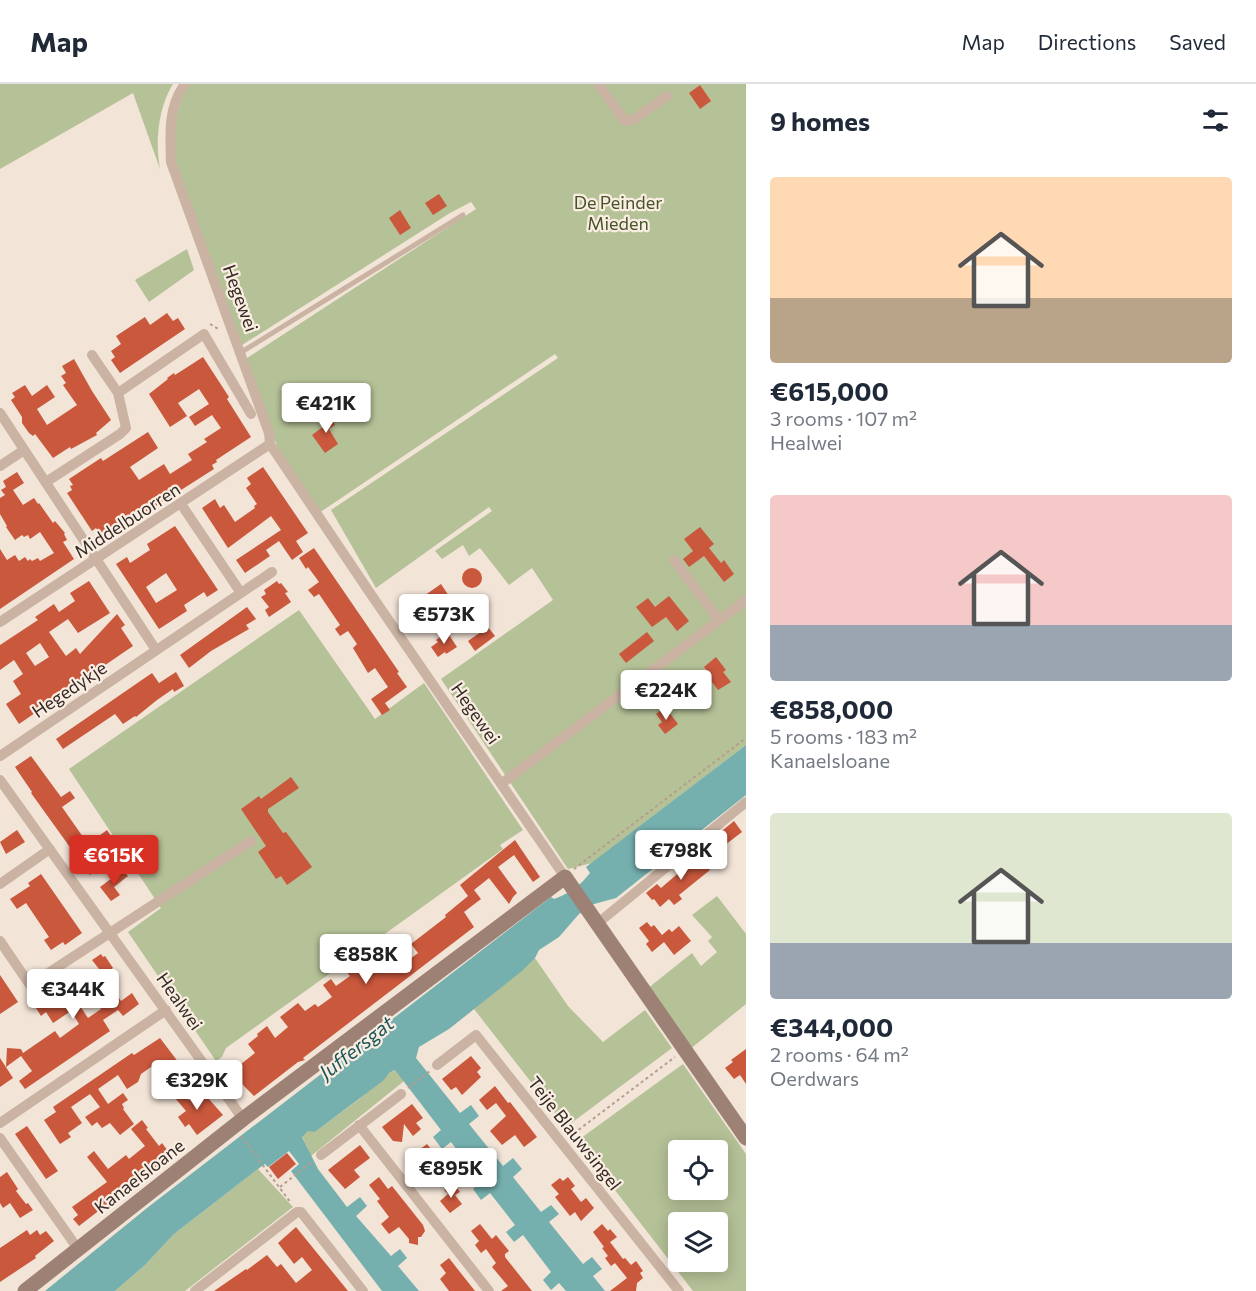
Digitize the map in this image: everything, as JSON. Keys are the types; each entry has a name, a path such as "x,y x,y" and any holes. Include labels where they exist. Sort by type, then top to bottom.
{"street":[{"name":"Hegewei","path":"185,84 179,92 170,126 171,162 269,434 270,444 501,784 746,1138"},
{"path":"598,84 625,121 634,119 667,96"},
{"path":"118,393 204,334 210,324"},
{"path":"204,334 251,414"},
{"path":"46,482 126,428 118,393 92,355"},
{"path":"0,413 156,650"},
{"name":"Middelbuorren","path":"0,622 270,444"},
{"path":"0,466 24,450"},
{"path":"181,504 241,592"},
{"path":"674,560 719,620"},
{"name":"Hegedykje","path":"0,756 272,572"},
{"path":"501,784 746,600"},
{"name":"Healwei","path":"0,780 166,1010 241,1126"},
{"path":"594,919 746,802"},
{"path":"0,941 30,985 251,841"},
{"path":"0,884 50,849"},
{"name":"Kanaelsloane","path":"25,1291 567,879"},
{"path":"0,1123 166,1010"},
{"name":"Teije Blauwsingel","path":"437,1065 476,1035 680,1291"},
{"path":"321,1155 401,1094"},
{"path":"359,1125 489,1291"},
{"path":"0,1138 78,1249"},
{"path":"195,1291 297,1212 301,1212 363,1291"}],"lane":[{"path":"240,353 463,215"}],"path":[{"path":"567,879 746,738"},
{"path":"561,1143 684,1050"},
{"path":"401,1094 437,1065"},
{"path":"241,1126 269,1173 297,1212"},
{"path":"280,1187 321,1155"}],"green space":[{"path":"0,84 173,84 164,104 159,125 160,169 133,93 0,169"},
{"name":"De Peinder Mieden","path":"189,84 746,84 746,745 592,863 568,869 441,679 553,600 532,568 509,585 480,548 469,556 463,545 442,559 435,551 492,511 489,507 376,588 331,510 558,358 555,354 319,513 279,451 244,360 476,209 471,202 450,213 242,345 176,164 176,123 180,103"},
{"path":"187,249 194,270 149,302 135,280"},
{"path":"299,610 375,719 424,683 523,830 500,845 503,849 226,1048 222,1057 216,1061 128,932 161,908 69,769"},
{"path":"717,896 746,934 746,1004 689,1050 647,989 692,953 701,966 717,952 708,941 712,937 692,915"},
{"path":"535,958 568,1006 603,1042 645,1010 672,1048 566,1127 474,1009"},
{"path":"683,1064 746,1154 746,1291 693,1291 678,1272 728,1272 728,1212 668,1212 668,1259 577,1141"},
{"path":"396,1070 404,1081 311,1156 302,1136 308,1131 319,1129 389,1073"},
{"path":"258,1169 293,1207 185,1291 115,1291 145,1265 174,1234"}],"water":[{"path":"746,745 746,795 616,898 594,904 579,914 559,937 539,950 535,958 522,971 449,1029 419,1047 416,1058 460,1113 471,1105 479,1116 469,1124 503,1166 513,1158 522,1169 513,1177 541,1212 551,1205 559,1214 549,1222 583,1264 592,1257 602,1269 593,1276 605,1291 566,1291 559,1283 551,1290 543,1280 551,1272 523,1235 514,1242 506,1232 515,1225 490,1193 481,1200 473,1189 481,1182 451,1142 442,1149 433,1137 441,1130 395,1070 319,1129 314,1132 308,1131 302,1137 318,1169 347,1207 360,1197 367,1206 356,1216 391,1256 400,1249 407,1258 398,1266 419,1291 382,1291 291,1171 299,1164 289,1151 268,1167 265,1164 258,1169 174,1234 145,1265 115,1291 45,1291 147,1208 551,897 554,899 574,889 590,873 586,867"}],"building":[{"path":"700,85 711,101 700,109 689,93"},
{"path":"439,194 447,206 433,215 425,203"},
{"path":"400,210 411,228 400,235 389,218"},
{"path":"167,313 173,321 178,318 185,329 120,373 111,360 115,357 111,351 121,344 116,336 145,317 150,325"},
{"path":"203,357 251,437 216,460 217,462 212,465 214,469 134,520 132,517 102,537 96,528 92,531 67,493 72,490 70,486 73,485 69,479 101,458 103,461 148,432 158,448 130,467 139,480 164,464 170,474 192,460 188,454 207,442 204,439 221,428 212,415 195,426 189,417 209,404 199,389 178,403 187,416 170,427 149,394 174,373 175,375"},
{"path":"74,359 111,420 96,433 97,435 71,449 70,447 53,458 35,434 33,436 29,433 22,423 22,417 11,400 15,397 12,393 25,385 32,396 47,385 55,397 37,409 47,425 77,405 63,385 66,383 61,376 66,373 62,366"},
{"path":"328,413 335,425 329,429 338,444 325,453 312,435 324,426 319,419"},
{"path":"263,467 308,533 296,541 303,552 292,560 279,541 266,550 270,556 245,573 236,560 281,530 271,516 228,548 202,508 215,499 220,508 224,505 235,522 255,508 257,504 246,488 251,484 247,478"},
{"path":"17,472 24,483 13,490 23,505 34,498 53,523 55,521 65,533 67,540 63,542 74,559 0,609 0,549 7,560 15,555 19,561 25,557 28,561 38,558 40,561 54,553 40,532 30,539 28,535 24,537 22,535 15,540 0,514 0,498 5,495 1,490 6,487 3,481"},
{"path":"175,526 218,590 207,597 204,592 184,605 187,611 159,629 116,564 127,557 130,563 150,550 147,544","holes":["166,573 177,590 156,603 146,587"]},
{"path":"700,527 714,544 709,548 721,563 724,560 734,574 724,582 704,556 689,567 683,559 693,551 684,539"},
{"path":"314,548 407,687 385,703 390,710 382,715 371,699 388,687 375,668 368,673 353,648 357,644 348,631 340,636 335,629 340,625 319,594 314,597 308,590 319,582 299,558"},
{"path":"472,568 479,571 482,578 479,585 472,588 465,585 462,578 465,571"},
{"path":"89,581 110,613 78,633 68,619 49,632 66,656 76,648 80,654 117,614 125,625 121,628 133,646 19,724 6,704 21,694 13,681 23,674 14,660 0,670 0,645 38,620 35,617 54,604 59,612 75,601 70,593","holes":["40,643 49,657 35,666 26,653"]},
{"path":"277,581 288,592 285,593 291,602 269,617 265,610 269,607 261,597 266,594 264,590"},
{"path":"441,584 465,620 442,635 418,600"},
{"path":"669,596 689,621 677,631 666,617 652,627 636,607 648,598 655,607"},
{"path":"247,607 256,619 246,625 249,629 211,651 189,668 180,655"},
{"path":"488,627 495,636 475,651 468,641"},
{"path":"447,632 457,647 438,657 431,647"},
{"path":"647,632 654,641 626,663 619,654"},
{"path":"716,657 726,670 723,672 731,682 718,690 704,667"},
{"path":"176,672 184,686 174,692 173,689 136,717 123,724 115,714 63,749 56,739 152,673 159,683"},
{"path":"665,707 678,724 665,734 658,725 662,722 656,714"},
{"path":"31,756 61,797 70,791 75,798 62,807 88,844 107,830 113,839 114,843 93,858 100,868 90,875 15,767"},
{"path":"291,777 299,788 268,809 268,812 312,867 287,885 281,876 276,879 258,852 266,846 241,809 259,796 261,799"},
{"path":"734,821 742,832 725,845 717,835"},
{"path":"17,830 25,842 6,854 0,842"},
{"path":"515,840 540,877 533,882 514,855 498,867 517,893 509,904 489,878 474,890 481,899 464,912 474,927 303,1058 305,1060 298,1062 254,1096 244,1086 230,1068 239,1061 241,1064 255,1053 248,1044 258,1036 257,1034 267,1026 275,1038 288,1027 280,1017 298,1003 305,1011 315,1004 318,1007 332,997 323,985 331,979 336,986 350,976 344,969 380,944 398,968 418,953 411,944 446,917 445,915 468,896 460,885"},
{"path":"703,852 710,860 705,864 710,870 679,895 682,899 674,905 669,899 660,907 646,893 657,884 661,888 690,863 688,861"},
{"path":"123,870 128,876 114,887 120,895 111,901 100,887"},
{"path":"41,874 82,933 65,945 63,942 51,950 44,940 49,937 26,903 17,909 10,899 30,886 28,883"},
{"path":"647,922 651,927 654,925 662,935 669,929 672,932 679,926 691,941 674,955 664,942 652,952 646,944 649,941 639,928"},
{"path":"101,954 105,956 113,968 106,973 109,979 107,980 121,1001 132,993 139,1004 123,1016 118,1010 103,1020 110,1031 25,1089 19,1081 32,1071 21,1056 6,1067 7,1048 21,1049 23,1053 55,1031 60,1038 79,1024 71,1011 53,1023 46,1012 41,1016 36,1008 46,1001 42,994 77,971 83,980 99,969 92,960","holes":["89,991 101,1009 88,1018 76,1000"]},
{"path":"0,975 18,1002 0,1014"},
{"path":"160,1038 182,1067 173,1073 170,1070 159,1078 151,1067 141,1074 138,1082 127,1089 118,1075 98,1089 108,1104 123,1093 128,1100 122,1104 123,1109 134,1124 120,1135 110,1123 102,1128 97,1122 92,1126 85,1117 100,1107 90,1094 71,1107 82,1123 68,1133 71,1137 60,1144 44,1120 56,1112 53,1107 132,1053 134,1055"},
{"path":"746,1049 746,1084 740,1075 734,1079 725,1068 733,1062 731,1060"},
{"path":"471,1056 481,1068 477,1072 481,1077 462,1095 456,1087 451,1090 442,1079"},
{"path":"0,1058 13,1078 0,1087"},
{"path":"178,1086 189,1100 201,1090 223,1115 197,1135 189,1124 185,1127 178,1117 186,1111 170,1092"},
{"path":"495,1086 537,1137 524,1147 515,1135 502,1145 490,1131 506,1116 496,1103 487,1110 479,1100"},
{"path":"412,1104 423,1118 416,1123 421,1129 413,1136 404,1124 402,1142 393,1141 382,1127"},
{"path":"142,1120 159,1146 162,1143 171,1155 79,1226 73,1219 78,1215 72,1207 107,1182 87,1157 94,1151 108,1169 126,1155 129,1159 145,1146 131,1129"},
{"path":"27,1126 58,1171 46,1179 15,1134"},
{"path":"427,1144 438,1158 432,1164 441,1177 429,1186 419,1174 423,1171 417,1164 422,1159 416,1152"},
{"path":"360,1145 370,1158 354,1170 360,1177 345,1189 328,1170"},
{"path":"287,1153 296,1164 278,1179 269,1167"},
{"path":"7,1172 18,1189 16,1191 33,1210 20,1218 10,1203 3,1208 0,1203 0,1177"},
{"path":"379,1177 388,1189 392,1186 423,1225 425,1231 421,1237 418,1237 418,1245 409,1243 409,1239 399,1227 389,1234 381,1224 389,1217 377,1201 380,1199 369,1185"},
{"path":"568,1177 575,1186 571,1189 581,1202 586,1198 594,1208 581,1221 575,1212 570,1216 555,1197 559,1194 551,1185 560,1178 563,1181"},
{"path":"453,1183 460,1192 455,1195 462,1204 450,1213 440,1201 448,1194 444,1190"},
{"path":"480,1224 492,1239 496,1235 509,1251 505,1257 532,1291 501,1291 508,1286 492,1267 496,1263 486,1249 481,1253 475,1245 479,1241 471,1231"},
{"path":"602,1224 617,1237 610,1242 623,1259 625,1258 631,1265 636,1261 643,1271 640,1273 643,1278 637,1283 636,1291 610,1291 627,1278 615,1263 611,1266 605,1258 608,1256 602,1248 604,1247 593,1232"},
{"path":"296,1227 348,1291 214,1291 267,1255 277,1267 281,1264 296,1283 312,1270 302,1257 294,1264 278,1243"},
{"path":"27,1230 30,1235 37,1230 40,1235 46,1231 54,1241 35,1256 36,1258 0,1282 0,1248"},
{"path":"449,1258 475,1291 449,1291 440,1279 446,1273 440,1265"}],"water label":[{"name":"Juffersgat","path":"356,1047"}]}
